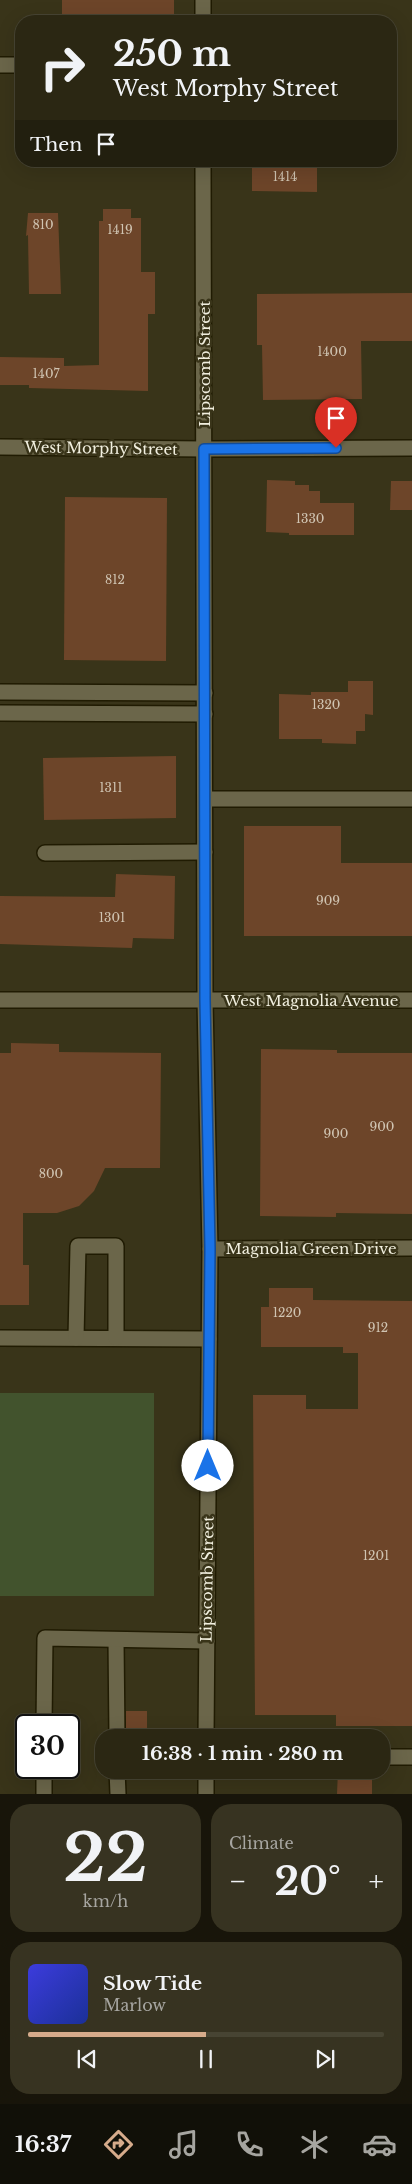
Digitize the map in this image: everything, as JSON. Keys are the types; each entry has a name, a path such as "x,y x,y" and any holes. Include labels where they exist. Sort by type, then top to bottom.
{"street":[{"path":"203,0 203,15"},
{"path":"0,65 15,65"},
{"name":"Lipscomb Street","path":"204,167 205,1000 210,1249 206,1729"},
{"name":"West Morphy Street","path":"0,447 204,449 412,448"},
{"path":"0,692 204,693"},
{"path":"0,713 204,714"},
{"path":"204,799 412,800"},
{"path":"45,853 205,852"},
{"name":"West Magnolia Avenue","path":"0,1000 412,1000"},
{"path":"76,1338 78,1246 116,1246 116,1338"},
{"name":"Magnolia Green Drive","path":"210,1249 412,1248"},
{"path":"0,1338 209,1338"},
{"path":"44,1714 45,1638 207,1641"},
{"path":"116,1640 117,1729"},
{"path":"390,1757 412,1757"},
{"path":"44,1779 44,1794"},
{"path":"117,1779 118,1794"},
{"path":"206,1779 206,1794"}],"green space":[{"path":"0,1393 154,1393 154,1596 0,1596"}],"building":[{"path":"62,0 174,0 174,15 62,15"},
{"path":"252,167 317,167 317,192 252,191"},
{"path":"103,209 131,209 131,218 141,218 141,272 155,272 155,314 148,314 148,391 29,388 29,385 0,385 0,357 64,358 64,366 99,365 99,221 103,221"},
{"path":"28,213 58,213 61,294 29,294 28,235 26,236"},
{"path":"412,293 412,341 361,341 362,399 263,400 262,345 257,345 257,294"},
{"path":"267,480 295,481 295,485 309,485 309,491 320,491 320,503 354,503 354,535 289,535 289,533 266,532"},
{"path":"391,481 412,481 412,510 390,510"},
{"path":"65,497 167,498 166,661 64,660"},
{"path":"348,681 373,681 373,715 365,714 365,731 356,731 356,744 322,743 322,739 279,739 279,694 311,695 311,692 348,692"},
{"path":"176,756 176,818 44,820 43,758"},
{"path":"244,826 341,826 341,863 412,863 412,936 244,936"},
{"path":"116,874 175,876 174,939 133,938 132,948 0,944 0,896 115,897"},
{"path":"11,1043 59,1044 59,1052 161,1053 160,1168 105,1168 94,1191 79,1206 57,1213 23,1213 23,1265 29,1265 29,1305 0,1305 0,1053 11,1053"},
{"path":"261,1049 337,1050 337,1053 412,1053 412,1214 336,1213 336,1217 260,1216"},
{"path":"269,1288 313,1288 313,1300 412,1301 412,1726 336,1726 336,1715 255,1715 253,1395 306,1395 306,1409 358,1409 358,1353 343,1353 343,1347 261,1347 261,1307 269,1307"},
{"path":"126,1711 147,1711 147,1729 126,1729"},
{"path":"338,1779 372,1779 372,1794 337,1794"}],"route":[{"path":"208,1466 210,1249 205,1000 204,449 336,448"}]}
